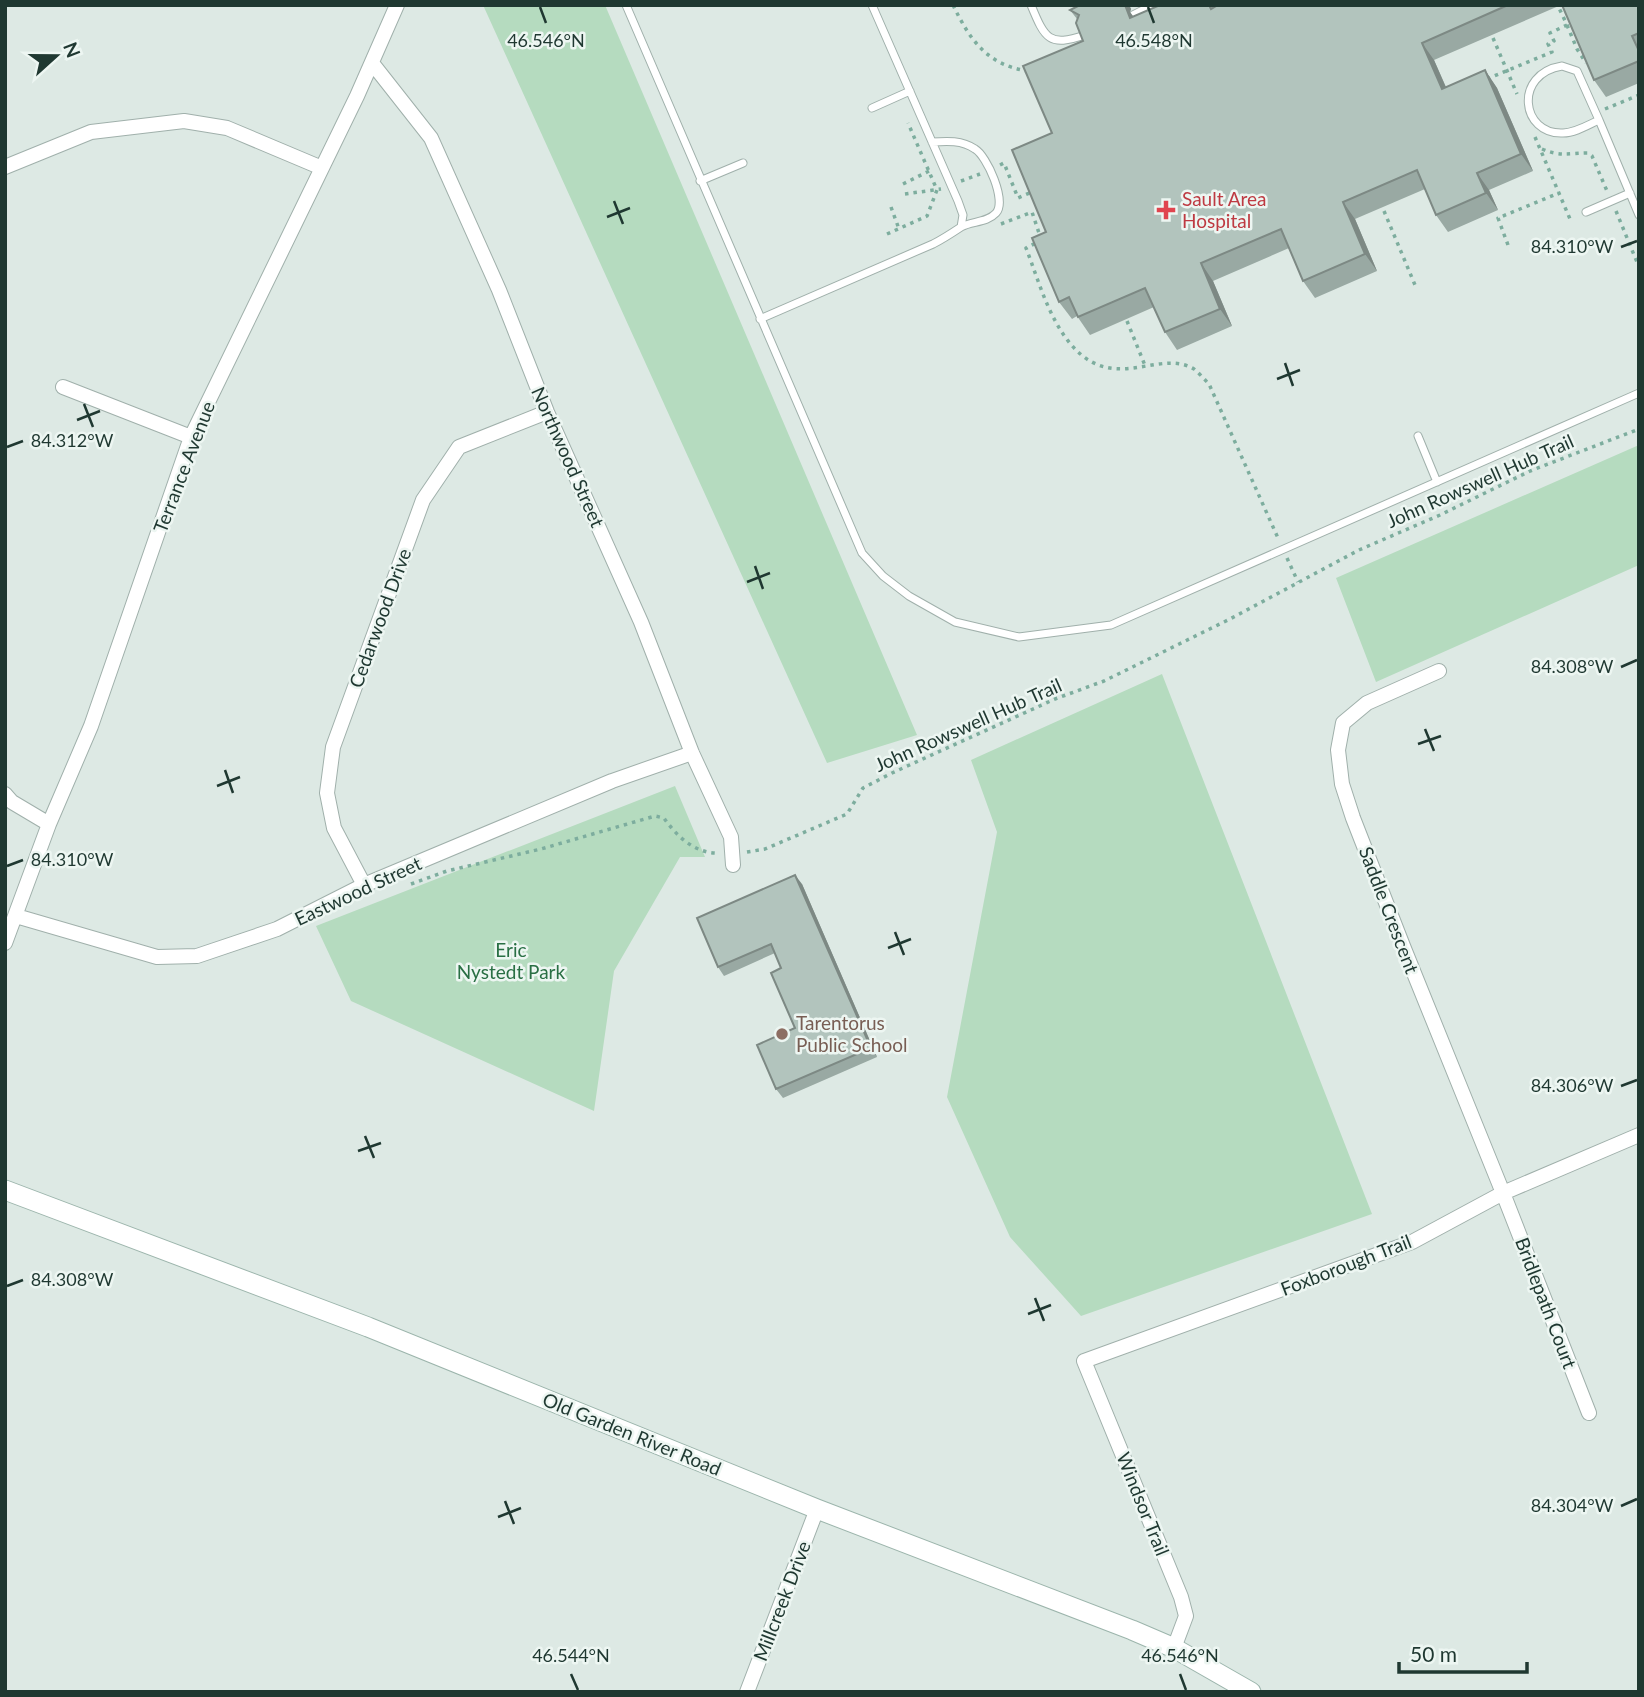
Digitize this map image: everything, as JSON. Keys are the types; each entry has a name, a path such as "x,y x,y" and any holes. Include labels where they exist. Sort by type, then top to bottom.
{"main road":[{"name":"Old Garden River Road","path":"5,1191 368,1327 817,1509 1174,1648 1251,1692"}],"street":[{"name":"Terrance Avenue","path":"5,943 49,824 90,726 191,437 322,168 397,5"},
{"name":"Northwood Street","path":"372,63 431,138 499,290 547,412 641,622 692,753 731,837 732,859"},
{"path":"5,167 91,132 184,121 227,128 322,168"},
{"path":"63,387 191,437"},
{"name":"Cedarwood Drive","path":"364,885 334,828 327,793 333,747 423,500 459,447 547,412"},
{"name":"Saddle Crescent","path":"1439,671 1367,703 1343,723 1338,750 1342,784 1353,818 1503,1193"},
{"name":"Eastwood Street","path":"16,916 157,957 197,957 277,929 364,885 612,781 692,753"},
{"path":"5,794 12,802 49,824"},
{"name":"Foxborough Trail","path":"1084,1361 1412,1242 1503,1193 1639,1135"},
{"name":"Bridlepath Court","path":"1503,1193 1589,1413"},
{"name":"Windsor Trail","path":"1084,1361 1181,1597 1186,1616 1174,1648"},
{"name":"Millcreek Drive","path":"747,1692 817,1509"}],"lane":[{"path":"626,5 862,553 883,576 909,596 955,622 1019,637 1111,625 1639,393"},
{"path":"760,319 933,244 956,233 961,227 963,215 951,185 872,5"},
{"path":"1031,5 1044,33 1052,40 1067,41 1086,35"},
{"path":"1133,15 1153,5"},
{"path":"1598,117 1566,133 1545,129 1531,114 1529,93 1533,82 1550,68 1569,67 1577,71 1598,117 1639,215"},
{"path":"872,108 910,92"},
{"path":"932,142 951,141 973,147 982,154 1000,196 996,213 976,224 961,227"},
{"path":"700,181 743,163"},
{"path":"1586,212 1630,193"},
{"path":"1418,436 1437,482"}],"path":[{"path":"953,5 970,38 992,60 1011,68 1039,71"},
{"path":"1485,80 1552,52 1548,44 1554,41 1550,33 1567,25 1559,8"},
{"path":"1598,117 1639,95"},
{"path":"887,234 927,216 937,190 908,123"},
{"path":"905,194 937,190 1004,163 1018,198 1034,191"},
{"path":"902,184 929,171"},
{"path":"1508,245 1497,218 1559,192"},
{"path":"891,207 899,229"},
{"path":"1384,211 1415,285"},
{"path":"996,213 1002,225 1032,212 1039,233 1038,242 1026,248 1053,316 1068,339 1085,357 1109,368 1137,369 1166,363 1180,364 1195,370 1209,384 1298,582"},
{"path":"1127,321 1146,368"},
{"name":"John Rowswell Hub Trail","path":"403,886 655,816 664,818 688,844 706,853 732,859 765,849 847,814 863,788 892,773 1055,699 1104,681 1359,550 1440,515 1530,471 1639,429"}],"green space":[{"path":"483,5 605,5 917,735 827,763"},
{"path":"1639,445 1639,565 1376,682 1336,578"},
{"path":"1162,674 1372,1214 1081,1316 1010,1237 947,1097 997,832 971,760"},
{"name":"Eric Nystedt Park","path":"675,786 705,857 680,857 614,971 594,1111 351,1001 316,926"}],"building":[{"path":"1080,5 1125,5 1130,18 1160,5 1209,5 1211,9 1218,5 1508,5 1422,43 1442,89 1485,70 1521,154 1477,173 1486,193 1436,215 1417,170 1343,202 1365,254 1303,281 1281,229 1201,263 1220,309 1165,332 1145,288 1078,317 1069,297 1059,302 1032,238 1046,232 1012,150 1052,133 1023,66 1083,41 1076,23 1079,15 1070,10"},
{"path":"1562,5 1639,5 1639,33 1632,36 1639,51 1639,61 1594,80"},
{"path":"795,875 871,1048 776,1089 757,1045 795,1028 771,973 781,968 771,944 718,967 697,918"}],"place":[{"name":"Sault Area Hospital","path":"1166,210"},
{"name":"Tarentorus Public School","path":"782,1034"}]}
